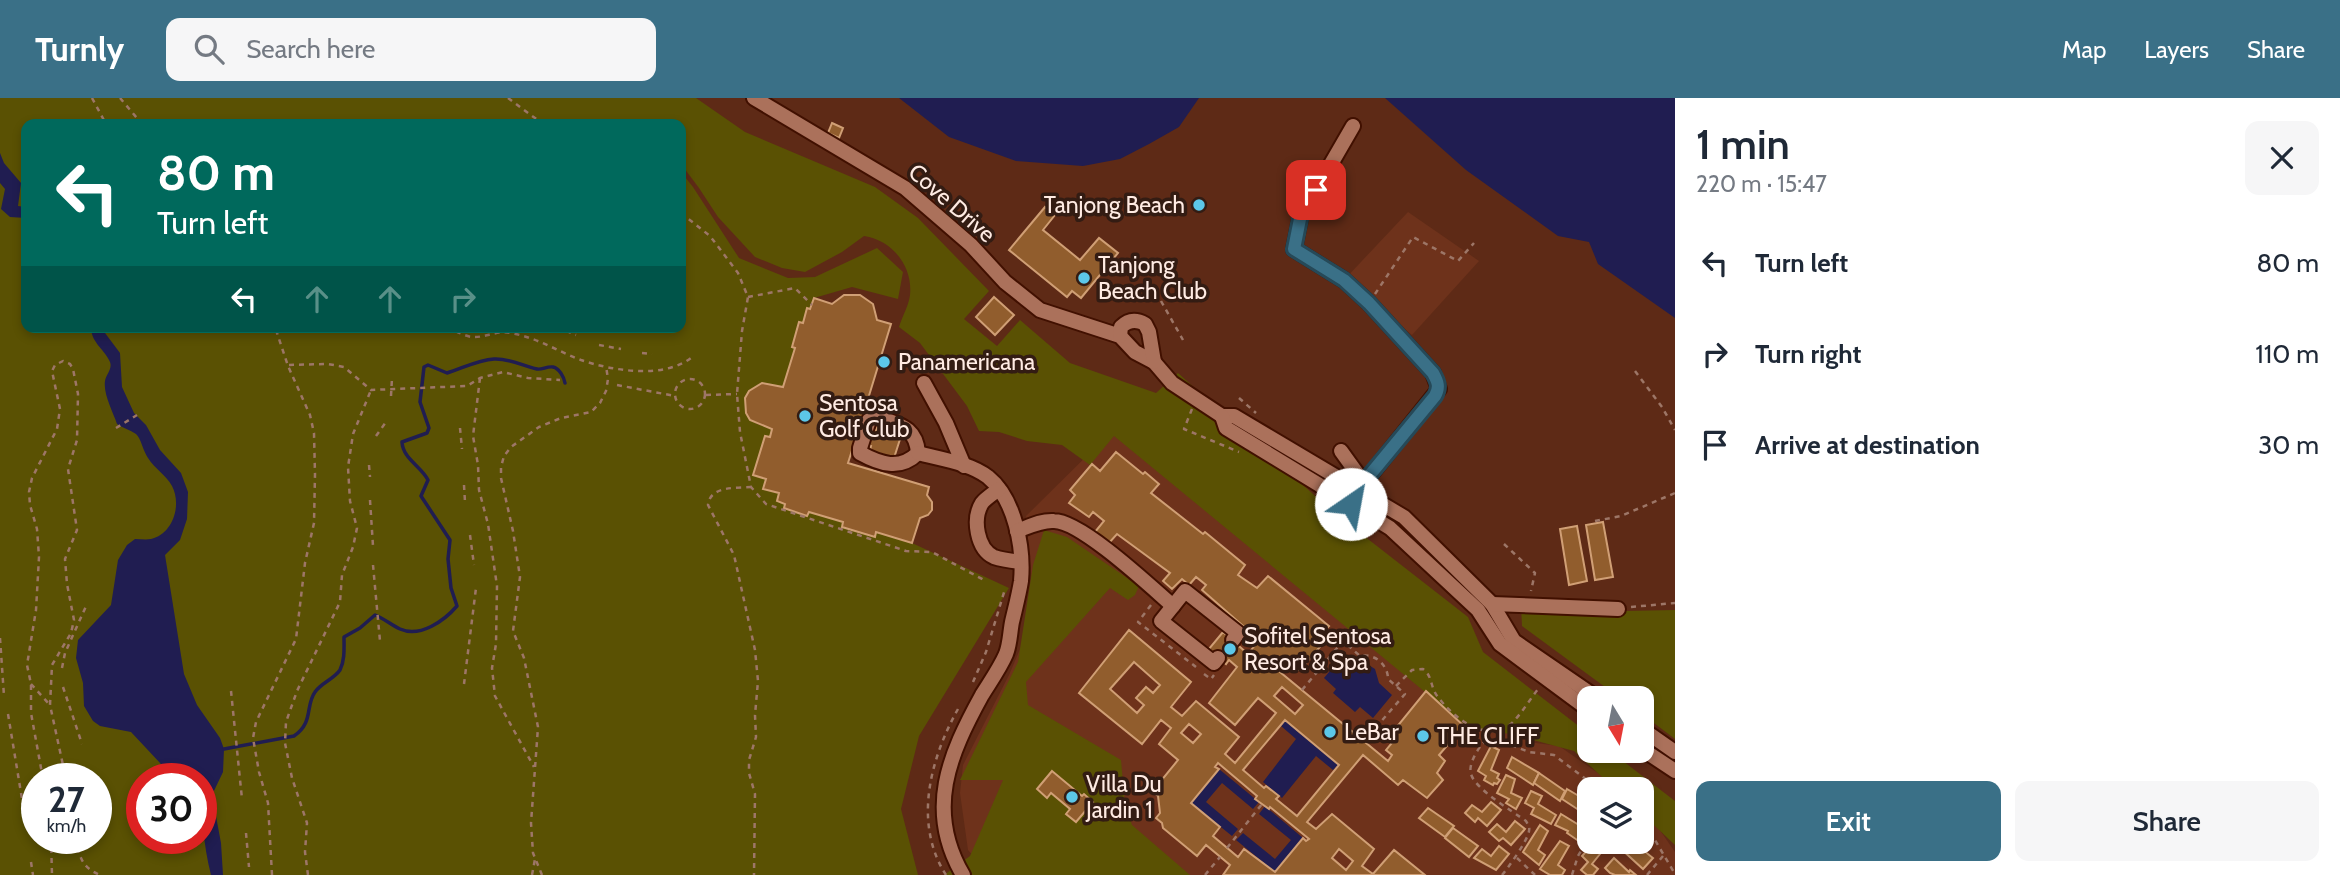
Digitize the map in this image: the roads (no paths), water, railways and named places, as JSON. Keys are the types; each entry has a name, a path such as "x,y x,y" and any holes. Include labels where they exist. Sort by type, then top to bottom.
{"street":[{"name":"Cove Drive","path":"754,98 905,188 971,245 1005,282 1041,310 1120,336 1135,352 1153,362 1172,383 1222,416 1234,416 1358,493"},
{"path":"1353,126 1316,190 1303,204 1294,249 1344,280 1369,303 1433,373 1439,389 1358,493"},
{"path":"1120,336 1121,327 1125,323 1132,320 1145,324 1149,332 1153,362"},
{"path":"924,383 946,423 964,466"},
{"name":"Cove Drive","path":"1222,416 1226,428 1330,491 1358,493"},
{"path":"1341,451 1358,493 1390,528 1478,610 1500,644 1577,701"},
{"path":"918,453 964,466 987,476 1005,496 1017,531 1014,561 1021,582 1006,653 963,731 950,760 943,793 946,830 954,859 963,875"},
{"path":"999,489 982,503 977,524 983,547 992,556 1014,561"},
{"path":"1358,493 1405,517 1492,604 1514,641 1580,686"},
{"path":"1017,531 1054,520 1068,523 1085,533 1173,606"},
{"path":"1218,658 1214,663 1161,621 1185,591 1238,633 1233,640"},
{"path":"1492,604 1618,608"},
{"path":"1654,737 1675,752"},
{"path":"1654,756 1675,771"}],"waterway":[{"path":"224,749 294,736 300,731 307,720 315,692 340,670 344,637 375,615 400,629 416,631 439,622 457,606 451,588 448,559 450,540 421,496 428,480 409,458 402,442 427,433 429,428 420,402 424,367 428,365 447,373 482,361 500,359 537,369 555,368 561,373 565,383"}],"place":[{"name":"Tanjong Beach","path":"1199,205"},
{"name":"Tanjong Beach Club","path":"1084,278"},
{"name":"Panamericana","path":"884,362"},
{"name":"Sentosa Golf Club","path":"805,416"},
{"name":"Sofitel Sentosa Resort & Spa","path":"1230,649"},
{"name":"LeBar","path":"1330,732"},
{"name":"THE CLIFF","path":"1423,736"},
{"name":"Villa Du Jardin 1","path":"1072,797"}]}
